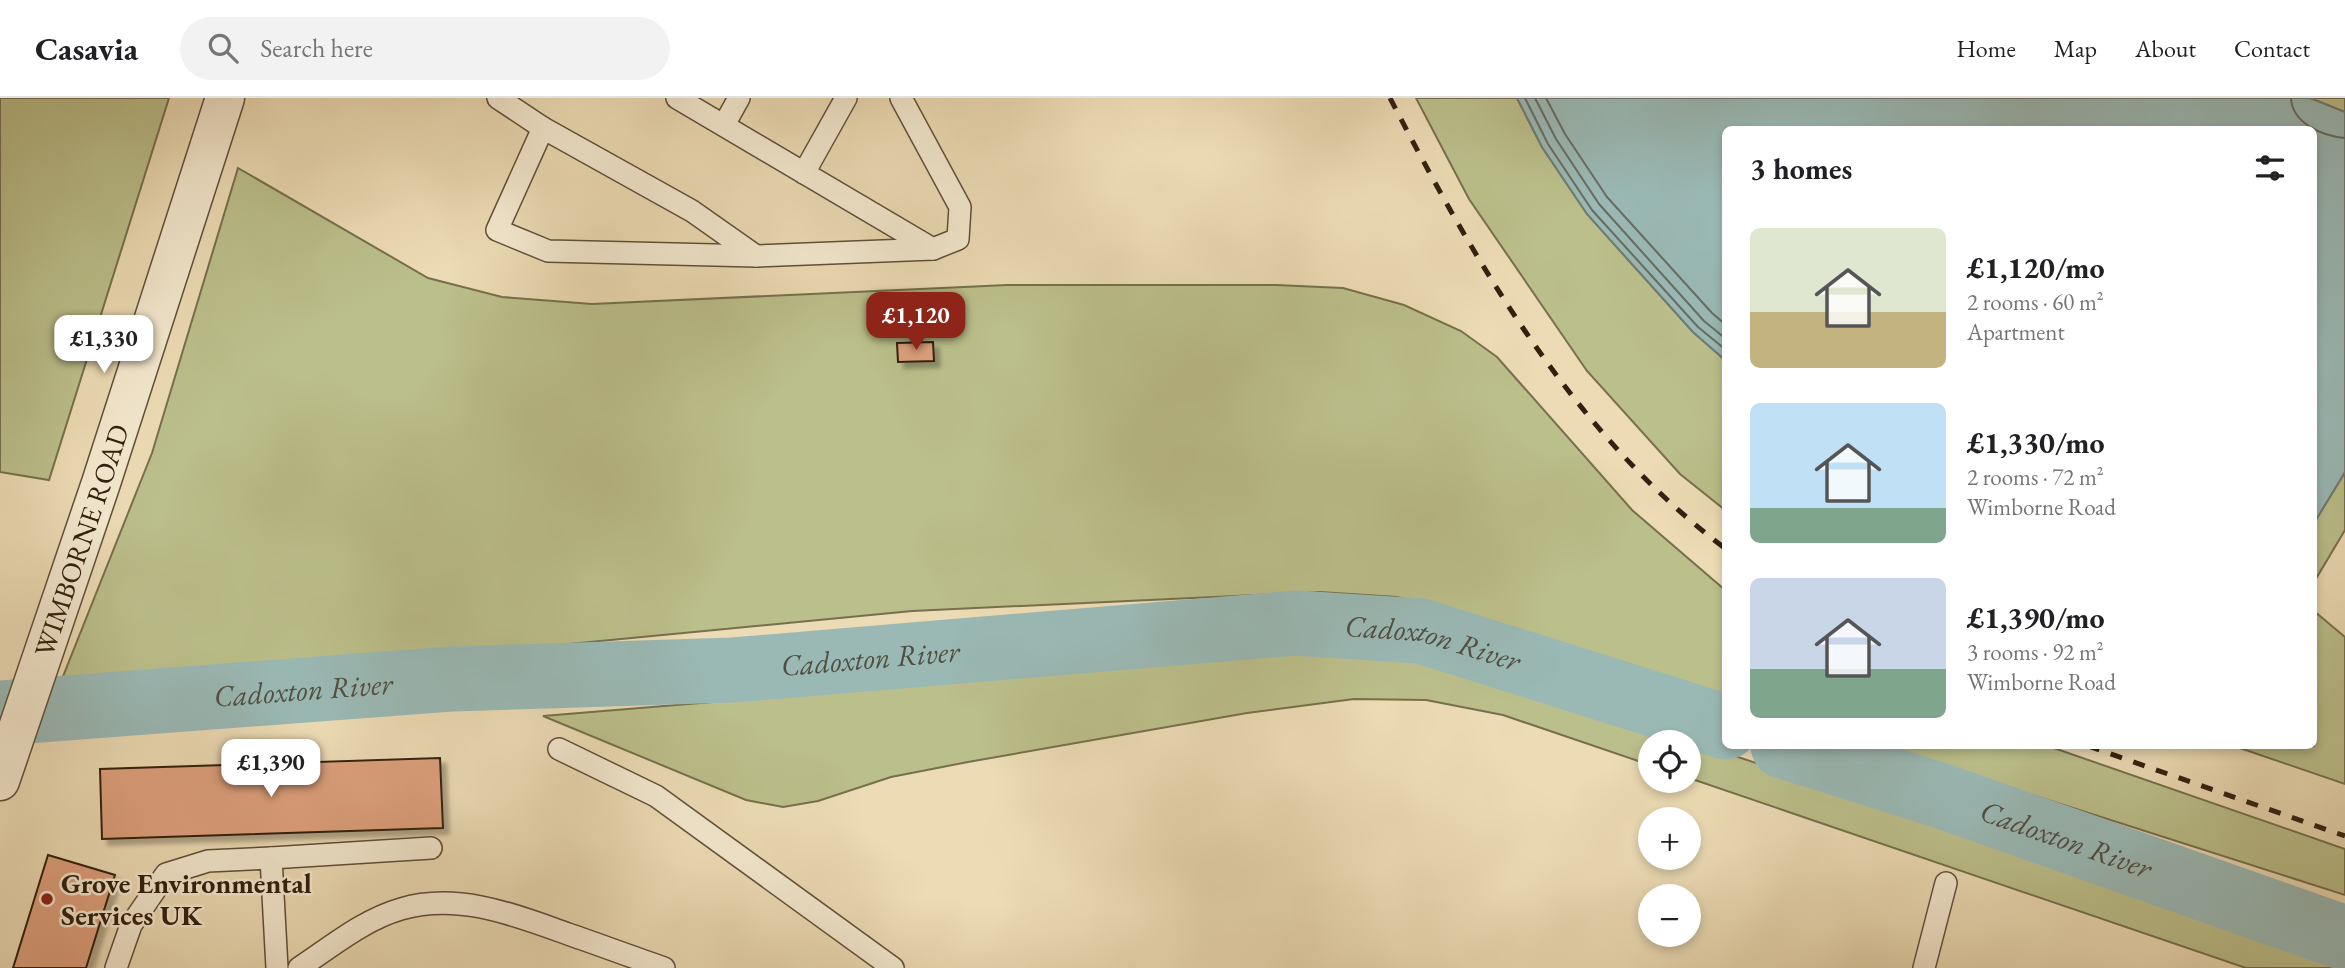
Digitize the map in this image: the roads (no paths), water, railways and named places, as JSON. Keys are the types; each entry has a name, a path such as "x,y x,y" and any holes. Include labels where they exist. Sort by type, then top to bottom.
{"street":[{"name":"WIMBORNE ROAD","path":"0,781 101,483 225,98"}],"lane":[{"path":"498,98 543,128 692,211 756,256"},
{"path":"677,98 933,249"},
{"path":"724,125 739,98"},
{"path":"804,173 846,98"},
{"path":"543,128 498,230 548,250 756,256 933,249 958,239 960,207 901,98"},
{"path":"559,749 656,796 893,968"},
{"path":"116,968 131,925 166,874 208,861 430,848"},
{"path":"271,858 277,968"},
{"path":"1924,968 1946,883"},
{"path":"299,968 362,926 400,909 431,903 463,904 499,910 664,968"}],"water":[{"path":"1517,98 2310,98 2345,112 2345,472 2317,518 2317,126 1722,126 1722,357 1693,332 1587,214 1542,147"}],"waterway":[{"name":"Cadoxton River","path":"0,713 451,679 733,670 1296,623 1421,631 1722,726"},
{"name":"Cadoxton River","path":"1793,749 1939,795 2345,938"}],"railway":[{"path":"1390,98 1457,222 1533,343 1621,454 1671,504 1722,546"},
{"path":"2097,749 2345,836"}],"place":[{"name":"Grove Environmental Services UK","path":"47,899"}]}
